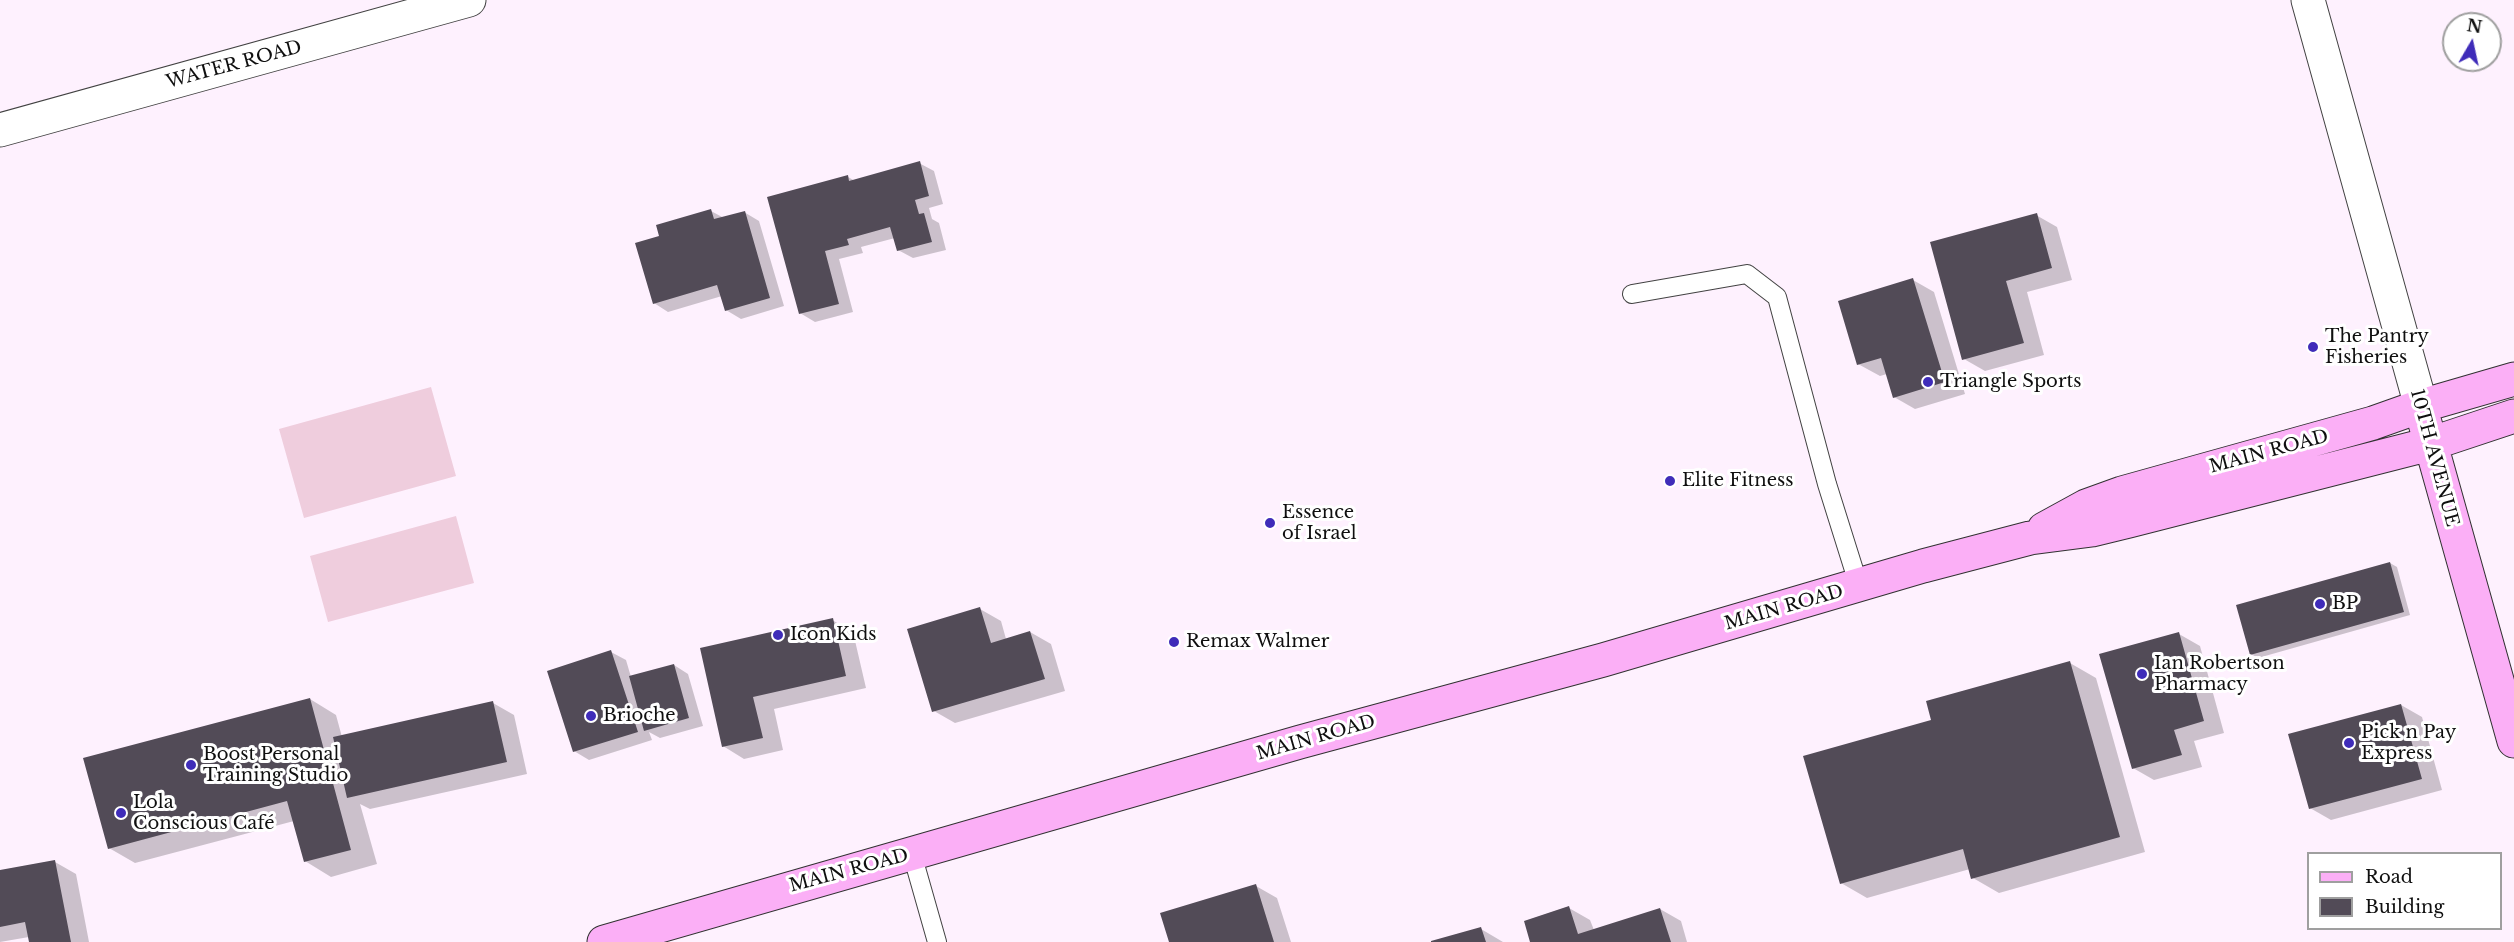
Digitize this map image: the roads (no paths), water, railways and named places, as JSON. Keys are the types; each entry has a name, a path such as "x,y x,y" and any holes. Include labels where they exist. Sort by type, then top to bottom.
{"main road":[{"name":"MAIN ROAD","path":"2030,538 2086,506 2122,493 2373,423 2421,406 2514,379"},
{"name":"10TH AVENUE","path":"2421,406 2514,741"},
{"name":"MAIN ROAD","path":"604,942 1923,566 2030,538 2092,530 2129,521 2430,444 2514,416"}],"street":[{"name":"WATER ROAD","path":"0,130 469,0"},
{"name":"10TH AVENUE","path":"2308,0 2421,406"}],"lane":[{"path":"1632,294 1747,274 1777,297 1827,484 1859,586"},
{"path":"912,854 938,942"}],"place":[{"name":"The Pantry Fisheries","path":"2313,347"},
{"name":"Triangle Sports","path":"1928,382"},
{"name":"Elite Fitness","path":"1670,481"},
{"name":"Essence of Israel","path":"1270,523"},
{"name":"BP","path":"2320,604"},
{"name":"Icon Kids","path":"778,635"},
{"name":"Remax Walmer","path":"1174,642"},
{"name":"Ian Robertson Pharmacy","path":"2142,674"},
{"name":"Brioche","path":"591,716"},
{"name":"Pick n Pay Express","path":"2349,743"},
{"name":"Boost Personal Training Studio","path":"191,765"},
{"name":"Lola Conscious Café","path":"121,813"}]}
